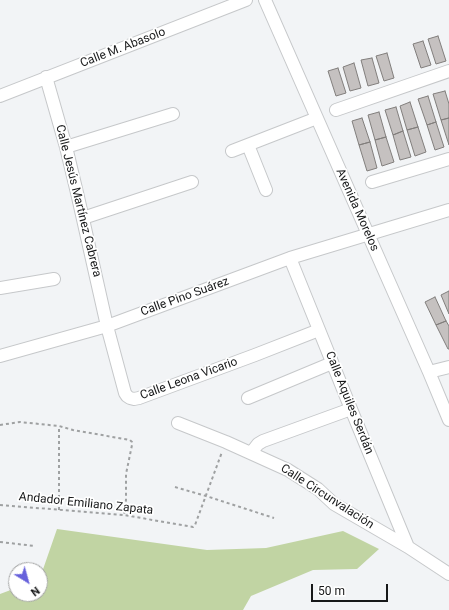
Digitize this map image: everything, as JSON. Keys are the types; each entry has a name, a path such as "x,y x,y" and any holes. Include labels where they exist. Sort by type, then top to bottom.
{"street":[{"name":"Calle M. Abasolo","path":"0,96 246,0"},
{"name":"Avenida Morelos","path":"265,0 449,420"},
{"path":"336,110 448,75"},
{"name":"Calle Jesús Martínez Cabrera","path":"46,77 66,147 107,326"},
{"path":"66,147 173,114"},
{"path":"232,151 317,118"},
{"path":"248,145 266,190"},
{"path":"372,182 449,159"},
{"path":"83,218 192,182"},
{"name":"Calle Pino Suárez","path":"0,356 107,326 290,258 449,210"},
{"name":"Calle Aquiles Serdán","path":"290,258 408,547"},
{"path":"0,288 54,279"},
{"name":"Calle Leona Vicario","path":"107,326 125,392 127,396 134,399 320,330"},
{"path":"248,398 332,363"},
{"path":"429,372 449,367"},
{"path":"251,453 262,441 351,409"},
{"name":"Calle Circunvalación","path":"178,423 226,442 288,470 322,492 334,504 408,547 449,574"}],"path":[{"path":"0,425 20,422 59,426 93,434 130,440 132,445 126,474 126,500 124,515"},
{"path":"59,426 59,510"},
{"path":"206,496 226,442"},
{"path":"176,487 274,518"},
{"name":"Andador Emiliano Zapata","path":"0,505 124,515 193,527 195,526 206,496"},
{"path":"0,542 35,546"}],"green space":[{"path":"57,529 207,550 266,548 343,531 379,549 357,569 313,570 251,596 243,610 0,610 0,594 8,591 8,602 48,602 48,562 46,562"}],"building":[{"path":"438,36 446,61 436,64 428,39"},
{"path":"423,41 431,65 421,68 413,44"},
{"path":"387,53 394,78 384,81 376,56"},
{"path":"372,58 379,83 368,86 361,60"},
{"path":"354,63 361,88 350,91 343,67"},
{"path":"338,68 346,93 336,96 328,71"},
{"path":"445,91 449,104 449,118 441,120 433,94"},
{"path":"428,96 436,122 427,125 418,99"},
{"path":"410,102 418,127 407,130 400,106"},
{"path":"396,107 403,131 393,135 385,110"},
{"path":"379,112 386,137 375,140 368,115"},
{"path":"362,118 370,142 359,145 352,121"},
{"path":"449,118 449,145 441,120"},
{"path":"436,122 444,147 435,150 427,125"},
{"path":"418,127 426,152 415,156 407,130"},
{"path":"403,131 411,157 400,160 393,135"},
{"path":"386,137 394,162 382,166 375,140"},
{"path":"370,142 377,168 367,171 359,145"},
{"path":"449,291 449,314 441,295"},
{"path":"435,297 446,321 436,325 425,302"},
{"path":"446,321 449,326 449,349 436,325"}]}
